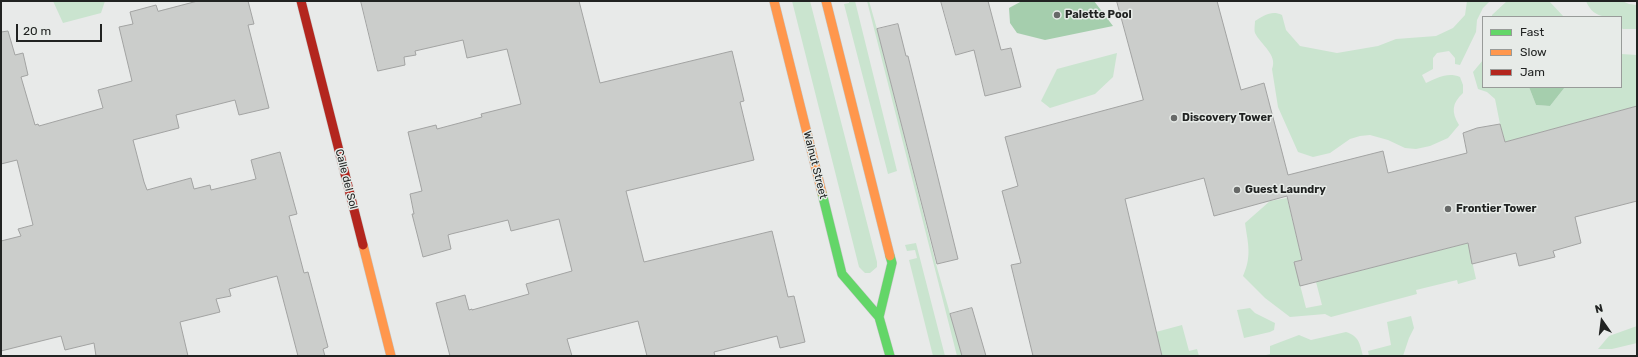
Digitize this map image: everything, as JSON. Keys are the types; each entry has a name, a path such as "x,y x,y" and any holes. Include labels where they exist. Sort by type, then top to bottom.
{"street":[{"name":"Calle del Sol","path":"301,1 391,356"},
{"name":"Walnut Street","path":"774,1 842,274 879,316 890,356"},
{"name":"Walnut Street","path":"826,1 892,263 879,316"}],"shaded area":[{"path":"53,1 105,1 101,13 63,23"},
{"path":"792,1 810,1 877,262 877,267 870,273 865,273 859,267"},
{"path":"849,1 855,1 897,171 888,174 844,4 849,3"},
{"path":"867,1 869,1 877,29 936,264 962,356 957,356"},
{"name":"Palette Pool","path":"1022,1 1094,1 1113,26 1045,40 1017,33 1010,23 1009,8"},
{"path":"1467,1 1490,1 1483,8 1477,20 1476,32 1460,65 1455,64 1455,58 1449,51 1437,53 1433,58 1433,69 1422,75 1426,83 1447,75 1460,77 1463,85 1463,93 1457,100 1454,108 1456,120 1459,125 1448,138 1430,146 1416,149 1405,148 1388,140 1370,135 1350,139 1330,153 1313,157 1298,152 1278,107 1272,69 1273,59 1255,33 1255,21 1271,13 1282,15 1286,30 1300,46 1337,53 1378,46 1396,39 1436,36 1453,28 1465,15"},
{"path":"1507,1 1549,1 1563,16 1492,16"},
{"path":"1586,1 1622,1 1637,5 1637,29 1623,29 1622,16 1605,16 1596,14 1589,7"},
{"path":"1117,53 1113,77 1095,94 1050,108 1041,101 1057,69"},
{"path":"1622,54 1637,55 1637,106 1505,142 1495,99 1487,92 1478,89 1473,72 1482,61 1482,88 1529,88 1536,105 1550,106 1564,88 1622,88"},
{"path":"1529,88 1564,88 1550,106 1536,105"},
{"path":"1287,198 1302,260 1294,262 1306,308 1322,305 1316,282 1468,243 1476,279 1458,284 1457,280 1416,290 1417,294 1331,317 1325,314 1290,317 1265,298 1243,276 1248,262 1248,244 1245,223 1270,201"},
{"path":"916,243 945,356 933,356 909,260 917,258 915,250 907,251 905,245"},
{"path":"1250,308 1255,313 1275,323 1274,330 1244,338 1237,310"},
{"path":"1411,316 1414,328 1403,356 1369,356 1368,351 1391,345 1387,322"},
{"path":"1182,325 1189,351 1197,349 1199,356 1162,356 1156,332"},
{"path":"1637,326 1637,343 1612,349 1598,349 1609,336"},
{"path":"1346,332 1356,338 1360,344 1363,356 1262,356 1270,354 1270,346 1299,335 1311,340"}],"building":[{"path":"198,1 248,1 254,24 248,25 269,108 239,115 235,100 176,115 179,128 133,140 144,182 147,190 191,178 194,189 210,185 211,190 256,179 251,160 280,152 297,214 289,216 304,273 308,272 328,347 323,349 325,356 298,356 277,276 229,289 231,296 216,299 220,312 180,322 188,356 96,356 94,343 65,350 61,336 1,351 1,241 21,236 18,229 33,225 17,160 1,164 1,32 8,31 15,55 23,53 28,75 21,77 35,125 38,124 39,126 103,108 98,90 132,81 119,27 133,24 130,12 156,5 158,11"},
{"path":"361,1 579,1 600,83 732,51 744,101 740,102 754,160 626,191 644,262 772,231 788,297 794,296 805,342 780,348 777,336 714,352 715,356 647,356 638,321 567,339 572,356 450,356 436,303 465,295 469,310 472,310 529,294 526,284 572,271 559,219 511,231 508,220 451,234 448,235 451,249 423,257 412,214 414,214 410,194 422,191 408,132 436,125 437,129 482,117 481,114 521,104 507,49 467,58 463,40 415,51 416,55 404,57 405,65 378,71"},
{"path":"941,1 988,1 1001,50 1011,48 1021,87 985,96 974,50 956,55"},
{"path":"1117,1 1217,1 1241,90 1264,83 1288,175 1383,151 1388,173 1467,153 1463,133 1477,128 1500,124 1505,142 1637,106 1637,201 1575,217 1581,243 1553,251 1555,257 1519,266 1516,253 1472,264 1468,243 1300,286 1294,262 1302,260 1287,196 1214,216 1204,178 1125,199 1162,356 1033,356 1011,265 1021,263 1002,191 1018,186 1005,137 1143,100"},
{"path":"898,24 906,56 908,56 958,259 937,264 877,29"},
{"path":"972,308 986,356 962,356 950,314"}],"traffic: fast":[{"path":"822,193 842,274 879,317 890,356"},
{"path":"879,317 892,263 890,256"}],"traffic: slow":[{"path":"774,1 822,193"},
{"path":"826,1 890,256"},
{"path":"363,245 391,356"}],"traffic: jam":[{"path":"301,1 363,245"}],"place":[{"name":"Palette Pool","path":"1057,15"},
{"name":"Discovery Tower","path":"1174,118"},
{"name":"Guest Laundry","path":"1237,190"},
{"name":"Frontier Tower","path":"1448,209"}]}
